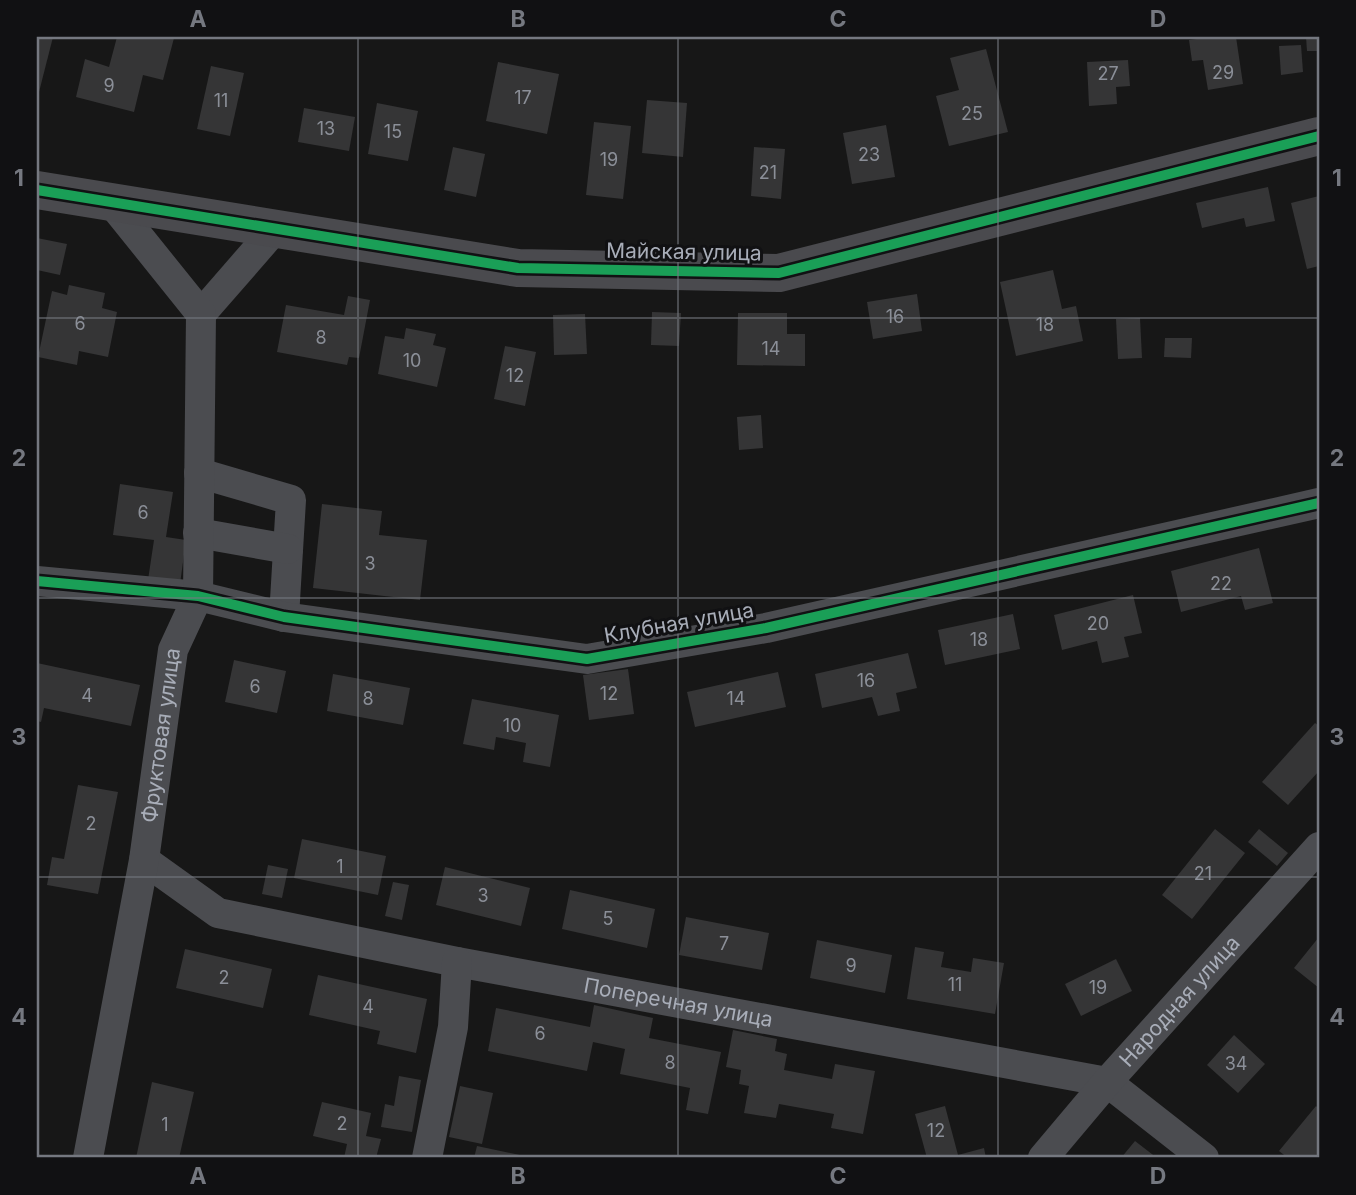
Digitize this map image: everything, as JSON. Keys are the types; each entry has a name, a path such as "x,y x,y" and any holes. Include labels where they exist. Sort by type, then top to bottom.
{"street":[{"name":"Майская улица","path":"37,190 518,268 779,273 1319,136"},
{"path":"111,201 201,314 275,229"},
{"name":"Фруктовая улица","path":"88,1158 144,860 173,650 198,596 201,314"},
{"path":"199,473 291,500 284,617"},
{"name":"Клубная улица","path":"37,581 198,596 284,617 587,659 766,628 1319,503"},
{"path":"198,533 288,549"},
{"name":"Народная улица","path":"1043,1158 1107,1082 1319,847"},
{"name":"Поперечная улица","path":"144,860 218,913 457,962 1107,1082 1204,1158"},
{"path":"427,1158 453,1027 457,962"}],"building":[{"path":"37,37 53,37 38,96 37,95"},
{"path":"117,37 174,38 163,80 143,75 134,112 76,97 85,59 109,67"},
{"path":"1236,37 1243,84 1208,90 1203,60 1192,61 1189,40"},
{"path":"1306,37 1319,37 1319,51 1307,51"},
{"path":"1301,45 1303,72 1281,75 1279,46"},
{"path":"986,49 1008,132 949,146 936,96 959,90 950,58"},
{"path":"1128,60 1130,86 1116,87 1117,104 1089,106 1087,62"},
{"path":"498,62 559,74 547,134 486,121"},
{"path":"211,66 244,73 230,136 197,129"},
{"path":"647,100 687,103 683,157 642,153"},
{"path":"377,103 418,111 408,161 368,154"},
{"path":"304,108 355,117 349,151 298,142"},
{"path":"594,122 631,126 623,199 586,195"},
{"path":"886,125 895,177 852,184 843,133"},
{"path":"453,147 485,154 476,197 444,190"},
{"path":"754,147 785,149 781,199 751,196"},
{"path":"1268,187 1275,221 1246,227 1244,218 1202,228 1196,203"},
{"path":"1319,196 1319,266 1307,269 1291,203"},
{"path":"37,238 67,244 60,275 37,270"},
{"path":"1053,270 1062,309 1076,306 1083,341 1016,356 1000,282"},
{"path":"69,285 105,293 102,308 117,312 108,357 79,351 77,365 38,357 52,291 67,295"},
{"path":"917,294 922,331 873,339 867,302"},
{"path":"348,296 370,300 359,358 349,357 347,365 277,352 286,305 344,315"},
{"path":"652,312 681,313 679,346 651,345"},
{"path":"738,313 787,313 787,334 805,334 805,366 737,365"},
{"path":"585,314 587,354 554,355 553,315"},
{"path":"1140,318 1142,358 1118,359 1116,319"},
{"path":"406,328 436,334 433,345 446,348 437,387 378,374 385,336 404,339"},
{"path":"1165,338 1192,338 1191,358 1164,357"},
{"path":"505,346 536,352 525,406 494,399"},
{"path":"761,415 763,448 739,450 737,417"},
{"path":"120,484 173,492 166,537 186,540 180,584 148,580 154,540 113,535"},
{"path":"322,504 382,511 379,535 427,540 420,600 313,588"},
{"path":"1259,548 1273,603 1245,610 1241,596 1181,612 1171,571"},
{"path":"1133,595 1142,633 1124,637 1129,657 1102,663 1097,641 1062,650 1054,615"},
{"path":"1013,614 1020,649 945,665 938,630"},
{"path":"908,653 917,688 896,693 900,711 878,716 872,697 822,708 815,674"},
{"path":"234,660 286,671 277,713 225,702"},
{"path":"37,663 140,685 131,726 44,708 41,722 37,721"},
{"path":"628,669 634,714 589,720 583,675"},
{"path":"778,672 786,707 695,727 687,692"},
{"path":"333,674 410,688 403,725 327,711"},
{"path":"472,699 559,715 550,767 523,762 526,743 496,737 494,750 463,744"},
{"path":"1315,723 1319,726 1319,771 1288,805 1262,782"},
{"path":"78,785 118,792 98,894 47,885 52,857 64,859"},
{"path":"1215,829 1245,853 1192,919 1162,895"},
{"path":"1259,829 1288,853 1277,866 1248,842"},
{"path":"302,839 386,856 378,895 294,878"},
{"path":"268,865 288,869 282,898 262,894"},
{"path":"445,867 530,888 521,926 436,905"},
{"path":"393,882 409,885 402,920 385,916"},
{"path":"570,890 655,909 647,948 562,929"},
{"path":"686,917 769,933 762,970 679,955"},
{"path":"1319,937 1319,988 1294,968"},
{"path":"817,940 892,955 885,993 810,978"},
{"path":"915,947 944,952 941,967 971,972 973,958 1004,963 995,1014 907,999"},
{"path":"185,949 272,969 263,1008 176,988"},
{"path":"1116,959 1132,991 1081,1016 1065,984"},
{"path":"318,975 427,999 416,1053 377,1044 380,1031 309,1015"},
{"path":"594,1005 653,1018 649,1038 721,1052 708,1114 686,1110 690,1088 620,1074 625,1049 593,1042 587,1071 488,1051 496,1008 590,1027"},
{"path":"733,1030 777,1039 775,1051 787,1054 784,1070 832,1079 835,1064 875,1071 863,1134 831,1128 834,1114 779,1104 776,1118 744,1113 749,1086 739,1084 741,1070 726,1067"},
{"path":"1234,1035 1265,1064 1238,1093 1207,1065"},
{"path":"399,1076 421,1080 412,1132 381,1127 385,1104 394,1106"},
{"path":"152,1082 194,1092 179,1158 136,1158"},
{"path":"460,1086 493,1093 482,1144 449,1137"},
{"path":"322,1102 371,1113 366,1136 381,1139 376,1158 344,1158 347,1144 313,1136"},
{"path":"945,1106 958,1155 984,1148 986,1158 927,1158 915,1114"},
{"path":"1316,1106 1319,1109 1319,1158 1288,1158 1279,1151"},
{"path":"1135,1141 1157,1158 1121,1158"},
{"path":"477,1146 520,1155 519,1158 474,1158"}],"cycle path":[{"path":"37,190 518,268 779,273 1319,136"},
{"path":"37,581 198,596 284,617 587,659 766,628 1319,503"}]}
